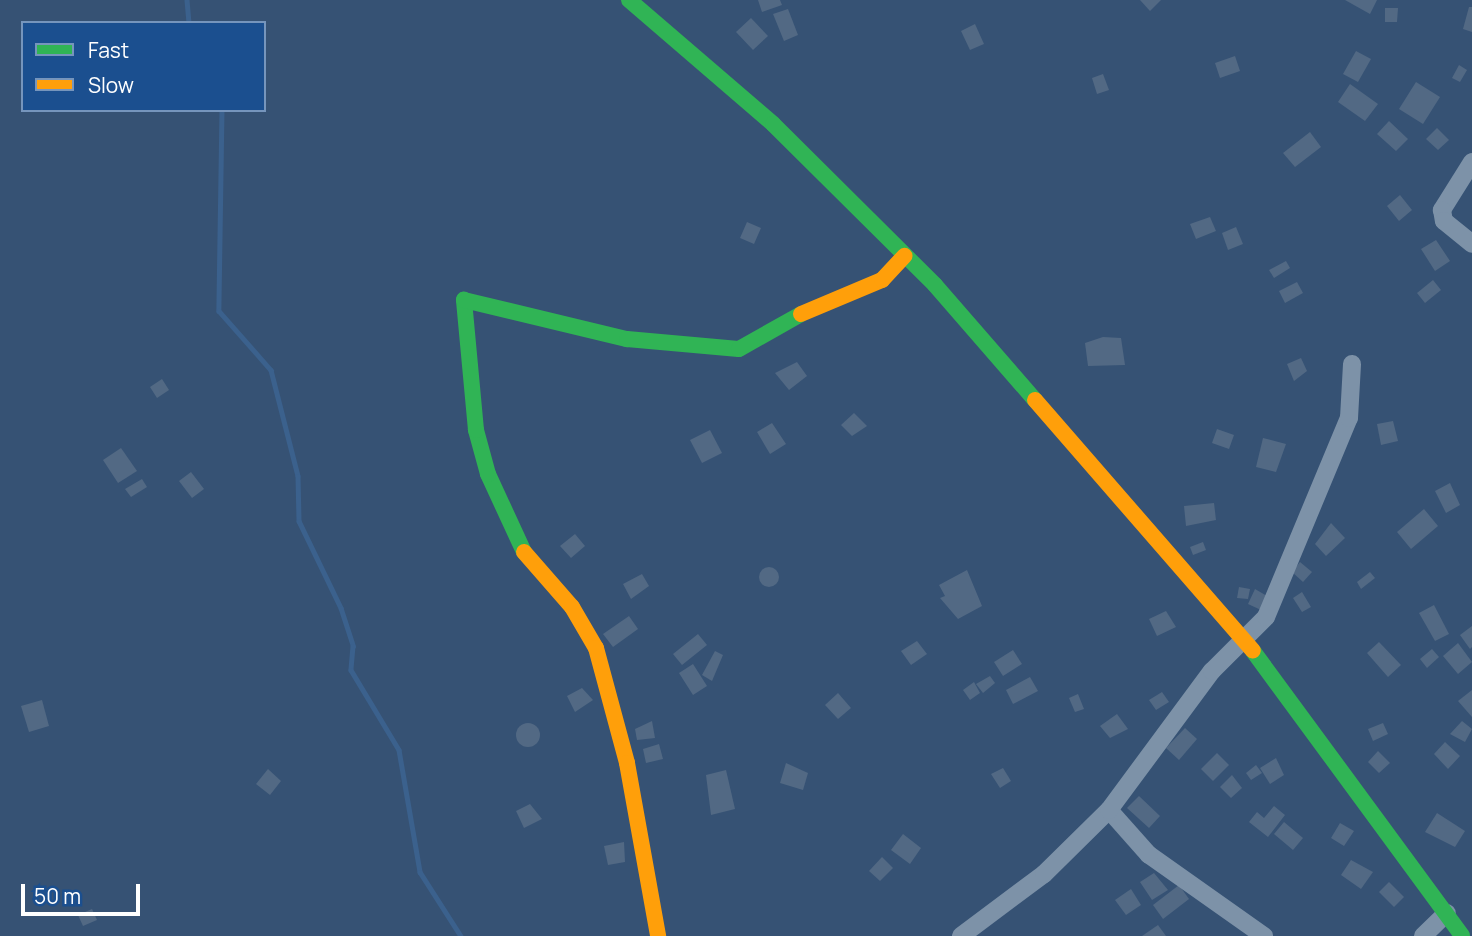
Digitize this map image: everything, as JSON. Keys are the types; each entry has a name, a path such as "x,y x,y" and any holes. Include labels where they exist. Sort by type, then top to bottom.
{"street":[{"path":"629,0 773,124 904,256 1245,640 1462,936"},
{"path":"1472,162 1442,210 1444,221 1472,244"},
{"path":"658,936 627,763 596,648 572,607 530,564 488,474 476,430 464,300 627,339 739,349 806,311 882,280 904,256"},
{"path":"961,936 1044,874 1110,810 1212,671 1266,617 1349,418 1352,364"},
{"path":"1110,810 1149,855 1264,936"},
{"path":"1423,936 1447,913"}],"building":[{"path":"758,0 780,0 782,5 762,12"},
{"path":"1140,0 1161,0 1150,11"},
{"path":"1345,0 1377,0 1370,14"},
{"path":"1469,7 1472,7 1472,32 1463,29"},
{"path":"1385,8 1398,8 1397,22 1385,22"},
{"path":"788,9 798,35 784,41 773,14"},
{"path":"751,18 768,36 753,50 736,32"},
{"path":"975,24 984,44 970,50 961,31"},
{"path":"1356,51 1371,59 1358,82 1343,74"},
{"path":"1235,56 1240,71 1220,78 1215,63"},
{"path":"1459,65 1467,70 1460,82 1452,78"},
{"path":"1103,74 1109,90 1097,94 1092,78"},
{"path":"1416,82 1440,97 1423,124 1399,109"},
{"path":"1350,84 1378,104 1365,121 1338,102"},
{"path":"1389,121 1408,139 1396,151 1377,134"},
{"path":"1437,128 1449,140 1438,150 1426,139"},
{"path":"1310,132 1321,147 1295,167 1283,153"},
{"path":"1400,195 1412,210 1399,221 1387,206"},
{"path":"1210,217 1216,231 1196,239 1190,224"},
{"path":"747,222 761,228 754,244 740,238"},
{"path":"1236,227 1243,244 1228,250 1222,233"},
{"path":"1436,240 1450,261 1435,271 1421,249"},
{"path":"1286,261 1290,268 1274,278 1269,270"},
{"path":"1433,280 1441,290 1425,303 1417,293"},
{"path":"1297,282 1303,293 1285,303 1279,291"},
{"path":"1103,337 1121,338 1125,365 1088,366 1085,343"},
{"path":"1301,358 1307,371 1294,381 1287,364"},
{"path":"797,362 807,376 789,390 775,373"},
{"path":"162,379 169,390 157,398 150,387"},
{"path":"854,413 867,426 852,436 841,425"},
{"path":"1393,421 1398,441 1381,445 1377,424"},
{"path":"772,423 786,444 770,454 757,432"},
{"path":"1217,429 1234,435 1229,449 1212,443"},
{"path":"710,430 722,453 702,463 690,440"},
{"path":"1263,438 1286,444 1276,472 1256,467"},
{"path":"121,448 137,471 118,483 103,460"},
{"path":"191,472 204,489 192,498 179,481"},
{"path":"142,479 147,487 131,497 125,489"},
{"path":"1450,483 1460,505 1446,513 1435,491"},
{"path":"1214,503 1216,520 1186,526 1184,506"},
{"path":"1424,509 1438,526 1411,549 1397,532"},
{"path":"1331,523 1345,538 1326,556 1315,544"},
{"path":"575,534 585,546 571,558 560,546"},
{"path":"1203,542 1206,550 1193,555 1190,547"},
{"path":"1300,562 1312,572 1303,582 1292,572"},
{"path":"765,567 773,567 779,577 773,587 765,587 759,581 759,573"},
{"path":"967,570 982,606 958,619 940,598 945,596 939,585"},
{"path":"1370,572 1375,578 1361,589 1357,582"},
{"path":"642,574 649,586 631,599 623,584"},
{"path":"1239,587 1250,589 1248,599 1237,598"},
{"path":"1255,589 1267,596 1261,610 1248,604"},
{"path":"1302,592 1311,607 1302,612 1293,598"},
{"path":"1434,605 1449,634 1435,641 1419,613"},
{"path":"1166,611 1176,627 1157,636 1149,619"},
{"path":"629,616 638,629 613,647 603,634"},
{"path":"1472,626 1472,647 1470,649 1460,635"},
{"path":"698,634 707,645 682,665 673,654"},
{"path":"917,641 927,654 911,665 901,651"},
{"path":"1379,642 1401,665 1388,677 1367,653"},
{"path":"1458,643 1472,662 1458,674 1443,656"},
{"path":"1432,649 1439,657 1427,668 1420,659"},
{"path":"1013,650 1022,664 1003,676 994,662"},
{"path":"715,651 723,655 712,681 702,675"},
{"path":"693,664 707,686 693,695 679,673"},
{"path":"990,676 995,683 983,693 976,684"},
{"path":"1030,677 1038,691 1013,704 1006,690"},
{"path":"974,682 980,693 970,700 963,690"},
{"path":"582,688 593,700 575,712 567,696"},
{"path":"1472,690 1472,717 1458,701"},
{"path":"1162,692 1169,702 1156,710 1149,700"},
{"path":"838,693 851,708 838,719 825,705"},
{"path":"1078,694 1084,709 1075,712 1069,698"},
{"path":"42,700 49,726 29,732 21,706"},
{"path":"1117,714 1128,729 1110,738 1100,726"},
{"path":"652,721 655,738 637,740 635,729"},
{"path":"1462,721 1472,729 1465,742 1450,734"},
{"path":"528,723 536,727 540,735 536,743 528,747 520,743 516,735 520,727"},
{"path":"1383,723 1388,734 1373,741 1368,729"},
{"path":"1185,728 1197,739 1179,760 1166,748"},
{"path":"1445,742 1460,756 1448,769 1434,754"},
{"path":"659,744 663,759 646,763 643,749"},
{"path":"1378,751 1390,763 1379,773 1368,762"},
{"path":"1217,753 1229,765 1213,781 1201,769"},
{"path":"1276,758 1284,775 1270,784 1260,768"},
{"path":"786,763 808,773 803,790 780,783"},
{"path":"1256,765 1262,773 1251,780 1246,773"},
{"path":"1003,768 1011,781 1000,788 991,774"},
{"path":"268,769 281,781 270,795 256,784"},
{"path":"726,770 735,809 711,815 706,775"},
{"path":"1232,775 1242,788 1231,798 1220,787"},
{"path":"1139,796 1160,816 1149,828 1127,808"},
{"path":"530,804 542,819 524,828 516,811"},
{"path":"1274,806 1285,815 1268,837 1249,822 1257,812 1264,818"},
{"path":"1437,813 1465,831 1455,847 1425,832"},
{"path":"1284,822 1303,838 1293,850 1274,834"},
{"path":"1340,823 1354,831 1344,846 1331,838"},
{"path":"903,834 921,848 910,864 891,850"},
{"path":"624,842 625,862 608,865 604,846"},
{"path":"882,857 893,868 880,881 869,871"},
{"path":"1351,860 1373,872 1361,889 1341,875"},
{"path":"1154,873 1168,890 1152,900 1140,882"},
{"path":"1389,882 1404,897 1394,907 1379,892"},
{"path":"1179,885 1189,899 1163,919 1153,905"},
{"path":"1131,889 1141,905 1126,915 1115,900"},
{"path":"92,909 97,920 83,926 78,915"},
{"path":"1158,925 1166,936 1142,936"}],"waterway":[{"path":"187,0 189,21"},
{"path":"222,112 219,311 271,370 298,476 299,521 341,608 353,646 351,670 399,750 420,872 461,936"}],"traffic: fast":[{"path":"629,0 773,124 935,285 1035,400"},
{"path":"524,552 488,474 476,430 464,300 627,339 739,349 801,314"},
{"path":"1253,651 1462,936"}],"traffic: slow":[{"path":"801,314 882,280 904,256"},
{"path":"1035,400 1253,651"},
{"path":"524,552 572,607 596,648 627,763 658,936"}]}
